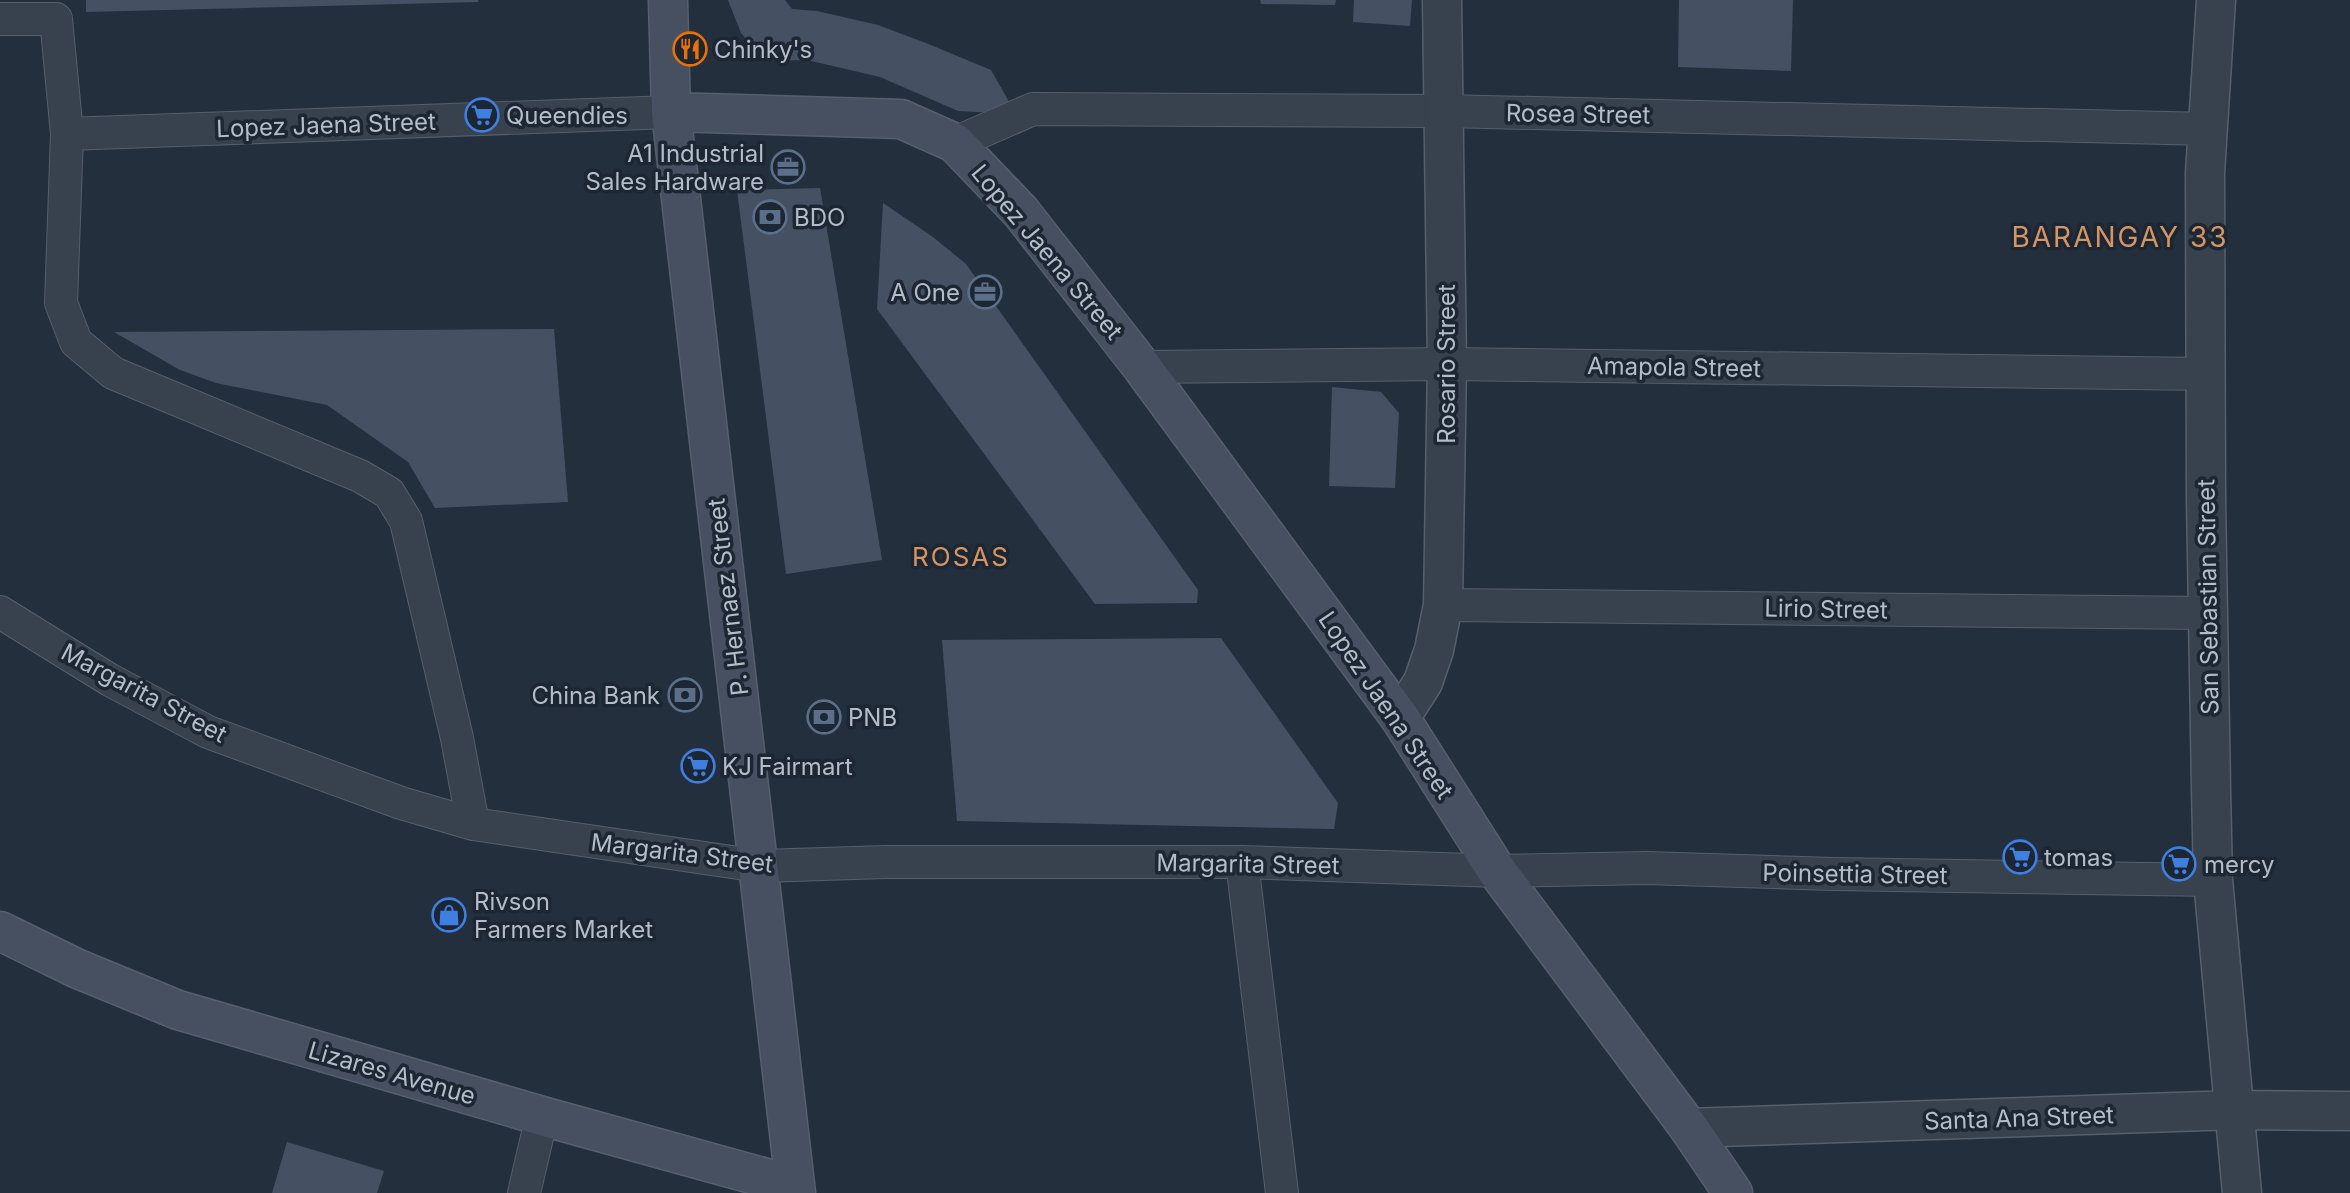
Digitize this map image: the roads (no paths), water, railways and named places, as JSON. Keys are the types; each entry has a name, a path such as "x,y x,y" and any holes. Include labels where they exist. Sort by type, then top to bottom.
{"main road":[{"name":"P. Hernaez Street","path":"668,0 671,112 795,1190"},
{"name":"Lopez Jaena Street","path":"671,112 901,119 955,143 1020,212 1142,367 1400,718 1497,871 1689,1128 1733,1193"},
{"name":"Lizares Avenue","path":"0,930 78,969 178,1010 795,1190"}],"street":[{"name":"Rosario Street","path":"1400,718 1423,682 1434,650 1443,605 1447,364 1442,0"},
{"name":"San Sebastian Street","path":"2216,0 2206,173 2208,613 2213,880 2242,1193"},
{"path":"0,19 56,19 67,134 61,303 76,342 113,373 360,476 389,493 406,521 457,738 473,824"},
{"name":"Rosea Street","path":"955,143 1033,109 1445,111 2208,129"},
{"name":"Lopez Jaena Street","path":"67,134 671,112"},
{"name":"Amapola Street","path":"1142,367 1447,364 2206,374"},
{"name":"Lirio Street","path":"1443,605 2208,613"},
{"name":"Margarita Street","path":"0,612 110,680 208,732 401,803 473,824 759,866 885,862 1242,862 1497,871"},
{"path":"1242,862 1282,1193"},
{"name":"Poinsettia Street","path":"1497,871 1647,869 2213,880"},
{"name":"Santa Ana Street","path":"1689,1128 2236,1110 2350,1111"},
{"path":"524,1193 542,1116"}],"place":[{"name":"Chinky's","path":"690,49"},
{"name":"Queendies","path":"482,115"},
{"name":"A1 Industrial Sales Hardware","path":"788,167"},
{"name":"BDO","path":"770,217"},
{"name":"A One","path":"985,292"},
{"name":"China Bank","path":"685,695"},
{"name":"PNB","path":"824,717"},
{"name":"KJ Fairmart","path":"698,766"},
{"name":"tomas","path":"2020,857"},
{"name":"mercy","path":"2179,864"},
{"name":"Rivson Farmers Market","path":"449,915"}],"district":[{"name":"BARANGAY 33","path":"2120,237"},
{"name":"ROSAS","path":"961,556"}]}
